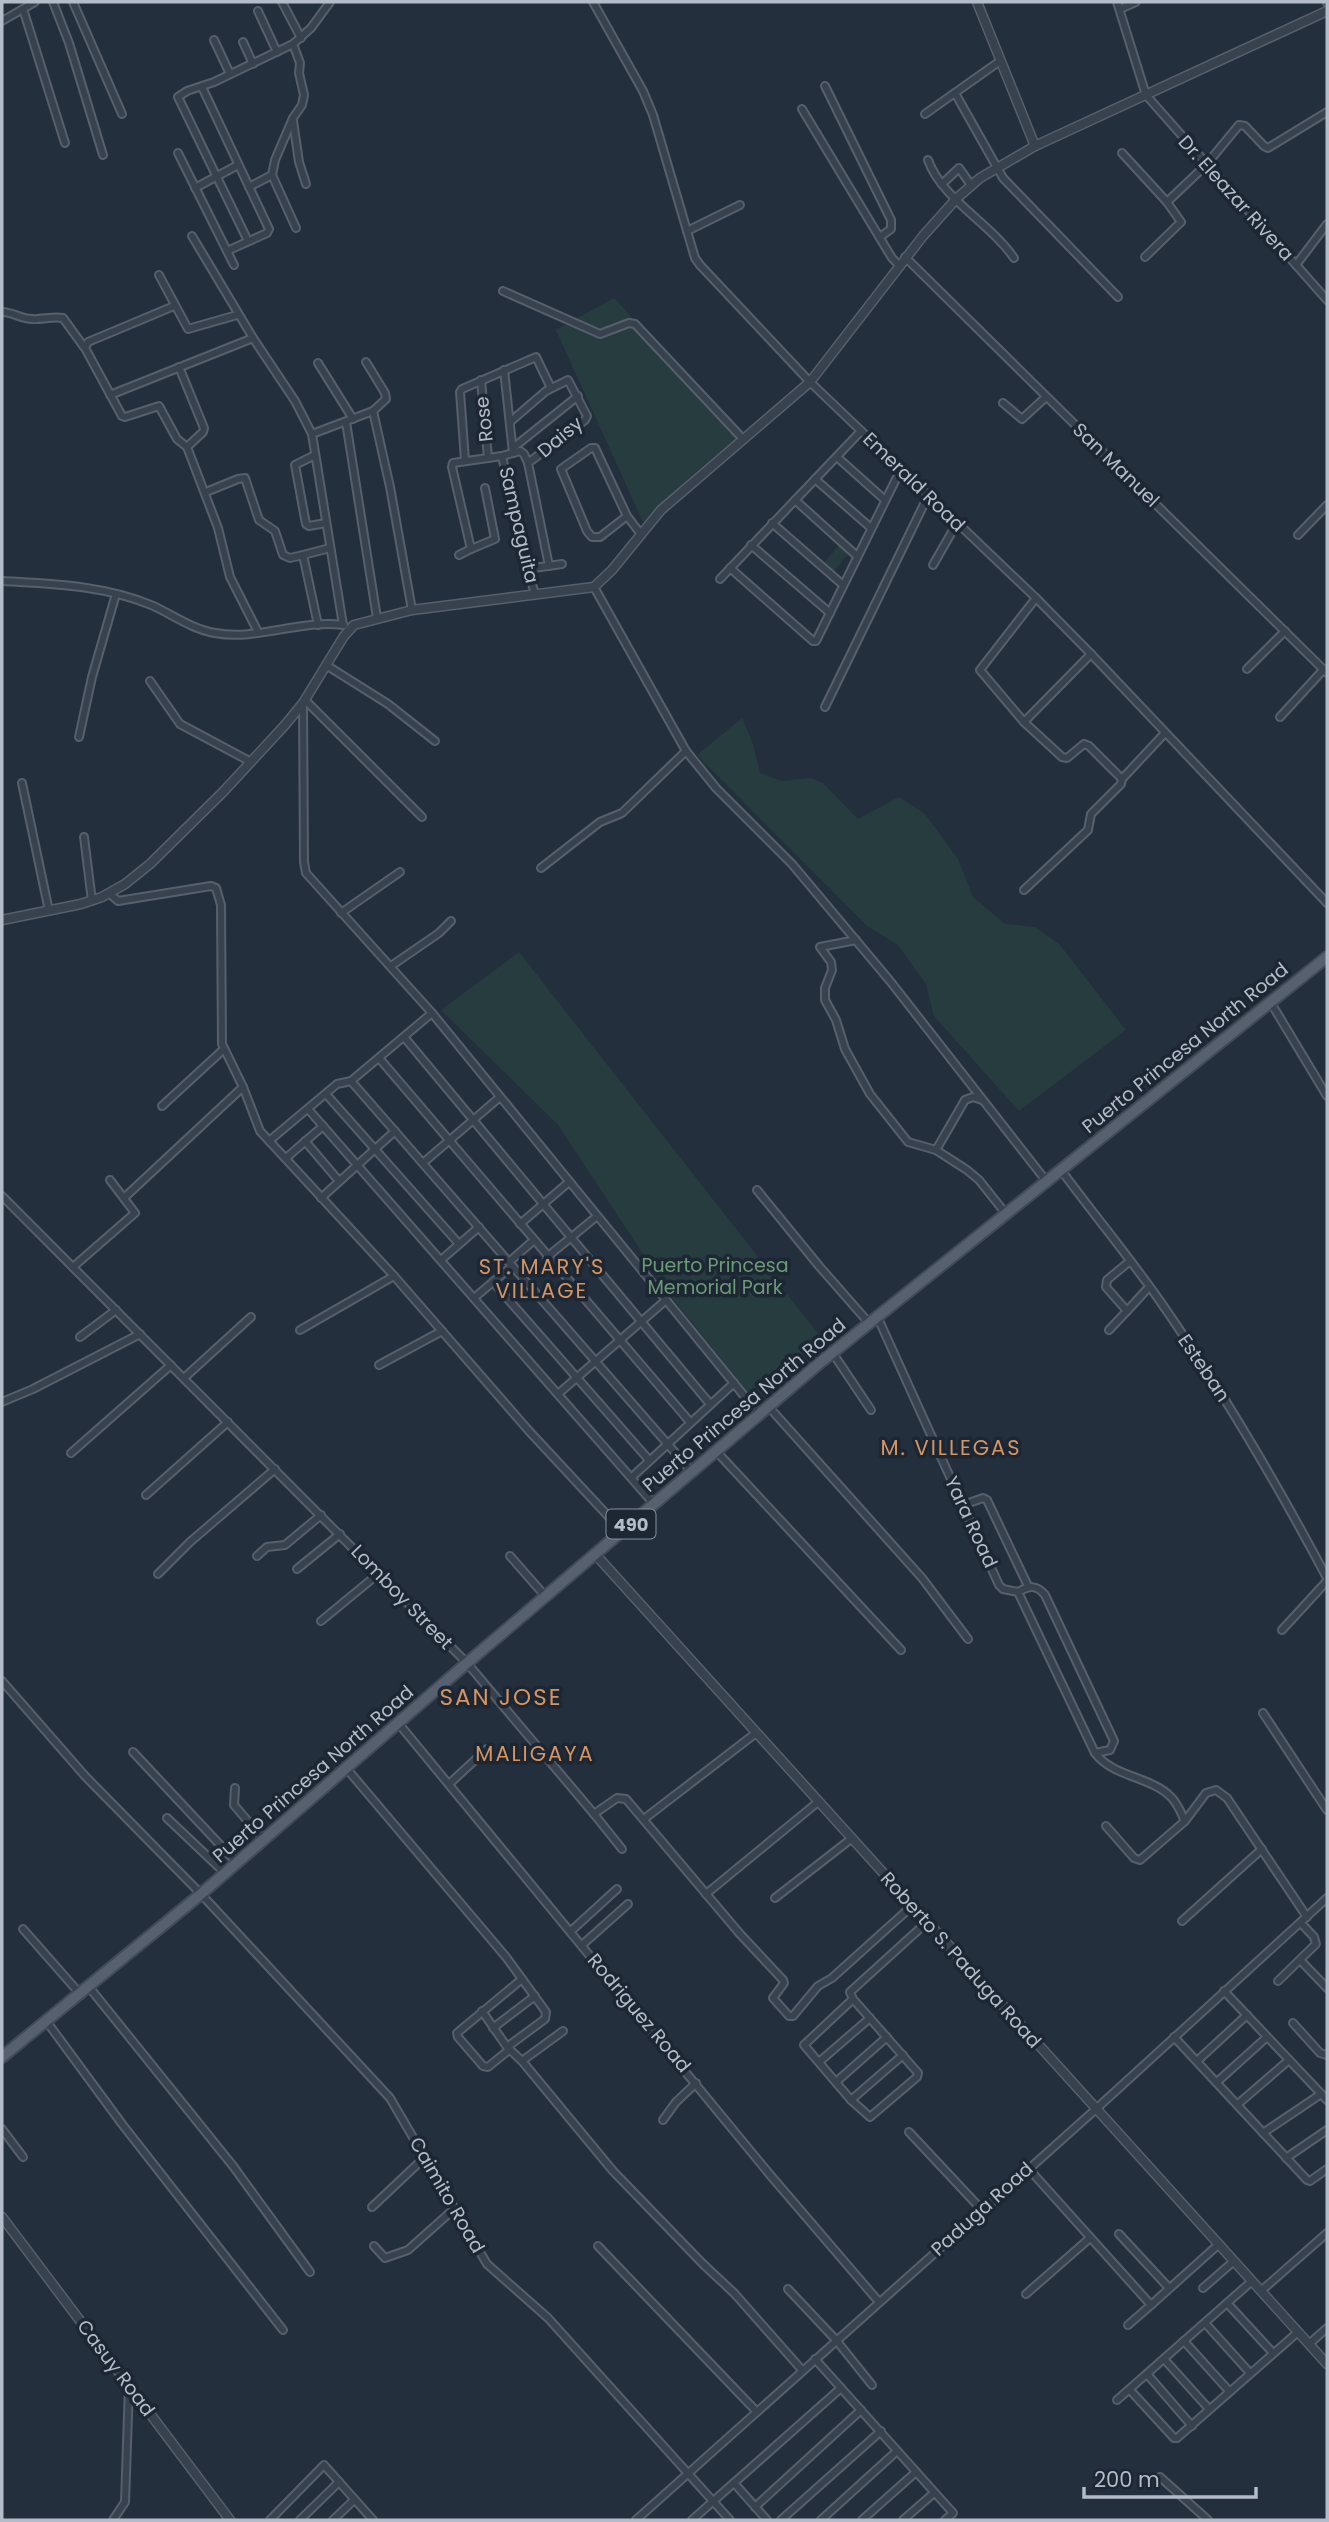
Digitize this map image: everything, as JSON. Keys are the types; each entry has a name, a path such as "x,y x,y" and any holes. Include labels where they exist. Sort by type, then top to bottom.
{"main road":[{"name":"Puerto Princesa North Road","path":"2,2057 201,1894 832,1352 1327,957"}],"street":[{"path":"2,21 35,2"},
{"path":"53,2 69,43 103,155"},
{"path":"73,2 122,114"},
{"path":"282,2 301,38"},
{"name":"Emerald Road","path":"593,2 649,104 687,231 700,265 810,382 1037,598 1327,904"},
{"path":"977,2 1035,146"},
{"path":"1136,2 1119,6 1146,95"},
{"path":"248,241 178,99 187,91 293,44 301,38 326,3"},
{"path":"23,9 65,143"},
{"path":"258,11 277,52"},
{"path":"2,581 89,587 151,605 198,629 230,635 318,625 346,626 412,610 594,587 612,570 661,510 810,382 905,257 971,185 996,167 1035,146 1327,11"},
{"path":"214,40 230,74"},
{"path":"243,42 253,64"},
{"path":"293,44 300,63 299,74 304,91 302,105 293,118 275,160 272,175 296,228"},
{"path":"925,114 1000,61"},
{"path":"825,86 891,220 891,229 880,237"},
{"path":"201,87 270,231 227,251"},
{"path":"955,93 1007,183 1118,298"},
{"name":"Dr. Eleazar Rivera","path":"1146,95 1327,300"},
{"path":"802,109 892,258 900,265"},
{"path":"1167,202 1206,164 1239,125 1245,126 1268,148 1327,113"},
{"path":"293,118 299,162 306,184"},
{"path":"178,153 234,265"},
{"path":"1122,153 1167,202 1181,222 1145,257"},
{"path":"928,160 934,175 995,234 1014,258"},
{"path":"195,188 238,165"},
{"path":"942,184 959,168 971,185"},
{"path":"249,187 272,175"},
{"path":"687,231 740,205"},
{"path":"1296,265 1327,225"},
{"path":"2,920 92,901 110,894 149,864 251,762 304,702 346,626 330,548 312,434 295,401 237,314 192,236"},
{"name":"San Manuel","path":"905,257 1326,671"},
{"path":"159,275 188,329 237,314"},
{"path":"503,291 600,334 629,323 635,324 743,439"},
{"path":"84,347 88,342 174,306"},
{"path":"2,312 36,320 63,317 84,347 123,417 159,406 177,439 187,447 218,528 229,577 258,632"},
{"path":"110,395 253,338"},
{"path":"465,460 460,392 462,388 536,357 551,388 510,422"},
{"path":"312,434 373,411 386,397 366,362"},
{"path":"317,363 353,419"},
{"path":"179,367 204,428 187,447"},
{"path":"504,370 513,451"},
{"name":"Rose","path":"481,380 488,458"},
{"name":"Daisy","path":"549,566 528,463 586,420 587,416 568,380 551,388"},
{"path":"471,549 453,463 502,456 513,451 578,396"},
{"path":"1003,403 1022,419 1046,397"},
{"path":"373,411 412,610"},
{"path":"346,422 377,618"},
{"path":"720,579 861,431"},
{"path":"627,516 600,537 592,537 561,469 591,448 595,448 627,516 640,533"},
{"path":"513,451 522,451 528,463"},
{"path":"315,455 295,465 307,526 326,523"},
{"name":"Sampaguita","path":"502,456 535,594"},
{"path":"837,457 885,500"},
{"path":"730,568 814,641 817,640 901,469"},
{"path":"206,492 238,478 245,478 258,518 261,524 275,531 283,555 290,558 330,548"},
{"path":"815,479 871,528"},
{"path":"459,555 495,539 485,488"},
{"path":"825,707 928,496"},
{"path":"795,500 857,556"},
{"path":"1298,535 1327,505"},
{"path":"772,523 843,584"},
{"path":"933,565 957,523"},
{"path":"751,545 830,613"},
{"path":"303,555 318,625"},
{"path":"527,569 562,564"},
{"path":"594,587 686,751 716,788 792,864 856,940 1047,1182"},
{"path":"79,737 92,677 116,594"},
{"path":"1037,598 980,670 1024,722 1062,757 1069,757 1084,744 1122,779"},
{"path":"1247,669 1285,631"},
{"path":"1024,722 1091,654"},
{"path":"326,665 388,704 435,741"},
{"path":"1280,718 1326,671"},
{"path":"150,681 180,724 251,762"},
{"path":"304,702 422,817"},
{"path":"304,702 306,873 432,1013 759,1414"},
{"path":"1024,890 1088,830 1091,814 1165,733"},
{"path":"541,868 600,822 622,813 686,751"},
{"path":"22,783 49,911"},
{"path":"84,837 92,901"},
{"path":"341,914 400,872"},
{"path":"110,894 118,901 211,886 216,888 221,905 221,1033 224,1049 243,1087 257,1126 394,1276 529,1431 622,1531"},
{"path":"391,966 439,933 451,921"},
{"path":"856,940 820,947 831,962 832,970 825,988 825,1000 836,1020 845,1049 870,1094 908,1142 936,1150 979,1180 1006,1214"},
{"path":"1271,1003 1327,1096"},
{"path":"269,1140 337,1084 351,1081 432,1013"},
{"path":"404,1037 710,1404"},
{"path":"162,1106 224,1049"},
{"path":"379,1058 690,1422"},
{"path":"351,1081 692,1472"},
{"path":"125,1197 243,1087"},
{"path":"326,1094 459,1244"},
{"path":"423,1163 500,1097"},
{"path":"936,1150 965,1100 973,1097 984,1100"},
{"path":"308,1109 654,1504"},
{"path":"286,1158 323,1126"},
{"path":"321,1198 395,1131"},
{"path":"305,1141 339,1181"},
{"name":"Esteban","path":"1061,1170 1149,1287 1264,1461 1327,1580"},
{"path":"73,1267 134,1215 135,1210 110,1180"},
{"path":"520,1224 569,1182"},
{"name":"Yara Road","path":"757,1190 819,1266 873,1319 1001,1587 1018,1592 1096,1753"},
{"name":"Lomboy Street","path":"2,1196 467,1663 622,1849"},
{"path":"547,1257 596,1217"},
{"path":"441,1260 479,1227"},
{"path":"474,1298 534,1240"},
{"path":"1127,1311 1106,1285 1107,1280 1130,1261"},
{"path":"300,1330 394,1276"},
{"path":"493,1282 649,1460"},
{"path":"1109,1330 1149,1287"},
{"path":"558,1394 666,1300"},
{"path":"80,1337 116,1310"},
{"path":"184,1378 251,1317"},
{"path":"379,1365 442,1331"},
{"path":"2,1402 140,1334"},
{"path":"832,1352 871,1410"},
{"path":"71,1453 172,1365"},
{"path":"632,1477 734,1383"},
{"path":"768,1406 922,1578 968,1639"},
{"path":"146,1495 228,1422"},
{"path":"716,1451 901,1650"},
{"path":"158,1574 190,1542 275,1469"},
{"path":"963,1505 983,1498 987,1500 1028,1586"},
{"path":"257,1556 267,1547 285,1545 321,1515"},
{"path":"297,1569 340,1534"},
{"name":"Roberto S. Paduga Road","path":"596,1555 1327,2364"},
{"path":"510,1556 546,1597"},
{"path":"321,1621 378,1574"},
{"path":"1282,1630 1327,1580"},
{"path":"1018,1592 1028,1586 1035,1587 1045,1595 1114,1741 1110,1750 1096,1753 1104,1763 1166,1793 1177,1804 1185,1821"},
{"name":"Caimito Road","path":"2,1681 85,1776 201,1894 390,2098 491,2268 545,2314 730,2520"},
{"path":"1263,1713 1327,1810"},
{"name":"Rodriguez Road","path":"399,1724 878,2302"},
{"path":"644,1819 756,1733"},
{"path":"449,1784 487,1749"},
{"path":"133,1752 237,1863"},
{"path":"347,1769 522,1979 546,2012 547,2017 488,2067 483,2066 457,2037 457,2031 522,1979"},
{"path":"235,1788 234,1805 264,1840"},
{"path":"1106,1826 1134,1858 1140,1860 1185,1821 1206,1793 1216,1790 1227,1798 1307,1917"},
{"path":"594,1814 620,1797 626,1799 783,1980 783,1985 773,1998 792,2017 818,1986 832,1978 912,1906"},
{"path":"706,1894 818,1802"},
{"path":"167,1818 225,1873"},
{"path":"775,1898 851,1839"},
{"path":"1182,1921 1262,1849"},
{"path":"571,1931 617,1889"},
{"name":"Paduga Road","path":"636,2520 1096,2109 1327,1898"},
{"path":"582,1945 628,1904"},
{"path":"853,1999 804,2047 866,2115 872,2116 918,2075 849,1994 851,1989 926,1923"},
{"path":"1278,1980 1315,1946 1316,1941 1301,1923"},
{"path":"23,1929 85,1991 233,2166 310,2272"},
{"path":"1301,1961 1327,1988"},
{"path":"1224,1991 1327,2100"},
{"path":"494,2028 535,1996"},
{"path":"482,2011 509,2048 523,2061 612,2171 734,2293 802,2370"},
{"path":"1197,2061 1247,2015"},
{"path":"819,2062 870,2018"},
{"path":"47,2022 122,2124 283,2330"},
{"path":"1293,2023 1320,2053 1327,2055"},
{"path":"523,2061 563,2031"},
{"path":"836,2082 887,2037"},
{"path":"1174,2037 1307,2180 1310,2181 1327,2169"},
{"path":"1217,2082 1267,2037"},
{"path":"852,2100 903,2055"},
{"path":"1238,2104 1289,2060"},
{"path":"663,2120 676,2102 696,2083"},
{"path":"1263,2133 1321,2094"},
{"path":"2,2129 23,2158"},
{"path":"1286,2158 1327,2130"},
{"path":"909,2132 982,2210"},
{"path":"372,2207 425,2157"},
{"path":"1028,2168 1150,2305"},
{"path":"374,2246 385,2258 405,2252 454,2209"},
{"name":"Casuy Road","path":"2,2217 230,2520"},
{"path":"1261,2291 1327,2233"},
{"path":"1119,2234 1169,2288"},
{"path":"1026,2294 1090,2238"},
{"path":"1128,2325 1219,2244"},
{"path":"598,2246 757,2412"},
{"path":"1202,2288 1234,2261"},
{"path":"1117,2400 1252,2281"},
{"path":"789,2289 836,2340 872,2385"},
{"path":"1227,2303 1273,2353"},
{"path":"1205,2323 1250,2373"},
{"path":"1309,2344 1327,2328"},
{"path":"1130,2390 1174,2438 1177,2438 1298,2332"},
{"path":"1184,2342 1229,2391"},
{"path":"815,2359 954,2513 945,2520"},
{"path":"1164,2359 1209,2409"},
{"path":"1147,2374 1192,2426"},
{"path":"113,2520 125,2502 129,2385"},
{"path":"692,2520 841,2388"},
{"path":"755,2507 861,2410"},
{"path":"781,2520 881,2431"},
{"path":"821,2520 898,2451"},
{"path":"270,2520 322,2466 326,2466 369,2519"},
{"path":"862,2520 916,2472"},
{"path":"1160,2477 1208,2520"},
{"path":"300,2520 339,2482"},
{"path":"734,2483 767,2520"},
{"path":"904,2520 934,2493"},
{"path":"333,2520 354,2500"}],"green space":[{"path":"614,298 740,435 691,476 643,522 556,330"},
{"path":"840,544 850,552 834,571 824,563"},
{"path":"742,718 753,744 760,773 782,781 811,778 823,783 858,819 899,797 925,814 958,859 973,897 1005,924 1035,927 1060,945 1126,1030 1019,1111 934,1016 926,984 897,944 867,926 697,755"},
{"name":"Puerto Princesa Memorial Park","path":"519,952 827,1345 757,1404 670,1295 558,1125 441,1010"}],"district":[{"name":"ST. MARY'S VILLAGE","path":"542,1278"},
{"name":"M. VILLEGAS","path":"951,1447"},
{"name":"SAN JOSE","path":"501,1697"},
{"name":"MALIGAYA","path":"535,1753"}]}
